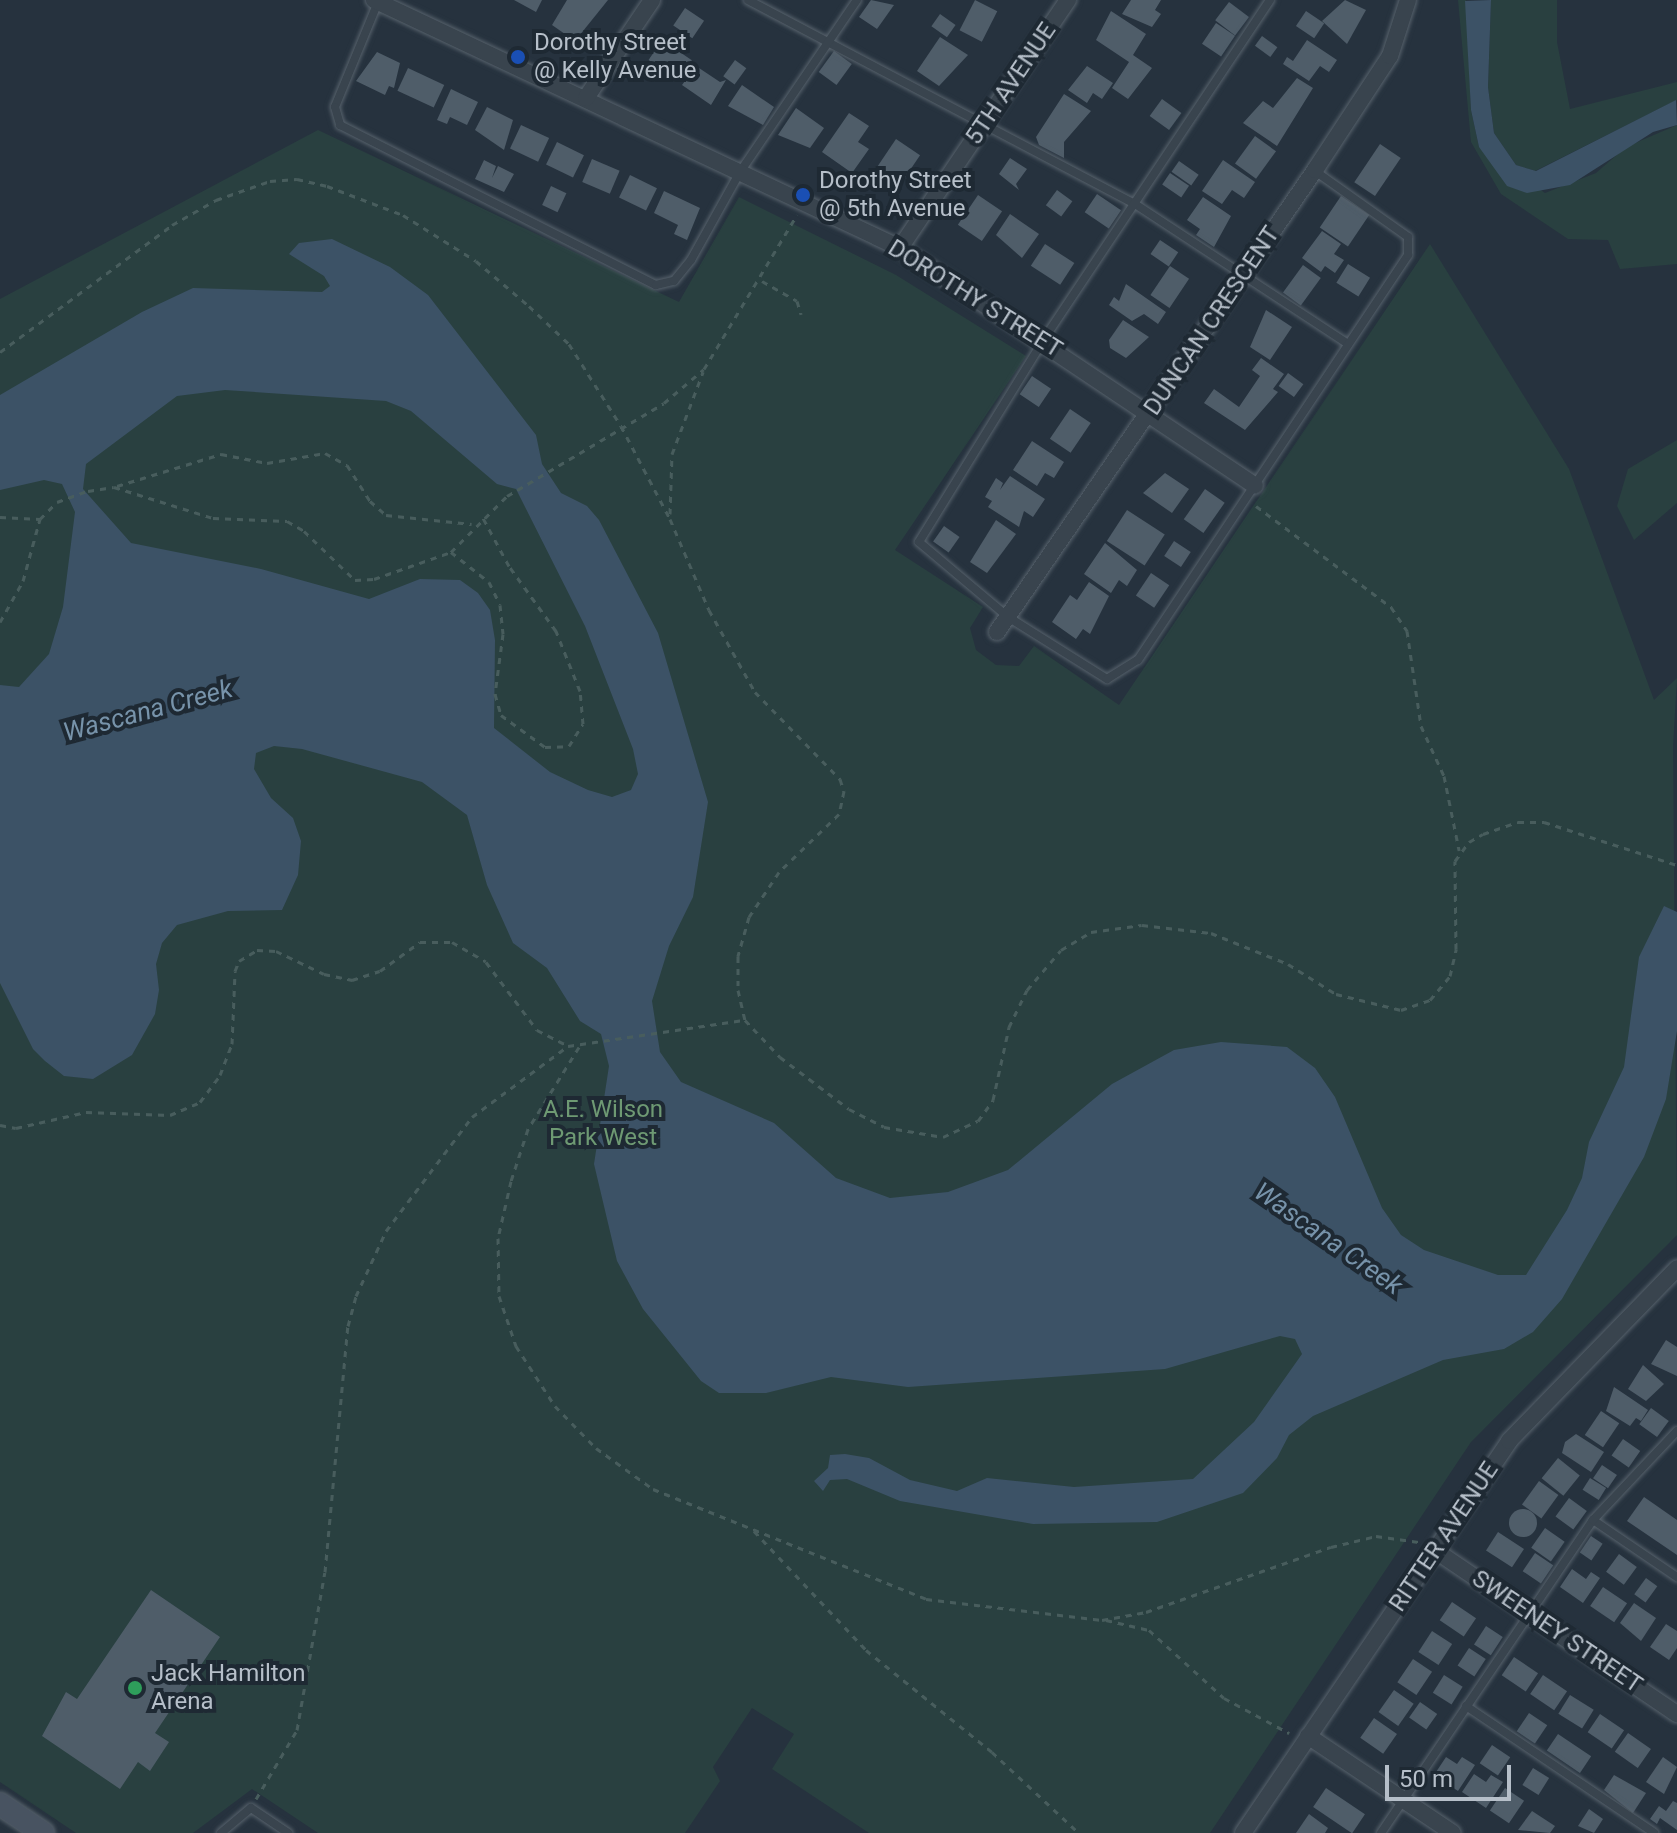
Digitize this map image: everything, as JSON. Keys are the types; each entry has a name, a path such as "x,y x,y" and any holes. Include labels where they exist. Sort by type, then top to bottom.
{"main road":[{"path":"0,1804 43,1833"}],"street":[{"path":"586,98 652,0"},
{"name":"5TH AVENUE","path":"900,248 1068,0"},
{"name":"DUNCAN CRESCENT","path":"997,632 1149,414 1390,56 1408,0"},
{"name":"DOROTHY STREET","path":"376,1 900,248 1149,414 1251,492"},
{"name":"RITTER AVENUE","path":"1243,1833 1509,1441 1677,1268"},
{"name":"SWEENEY STREET","path":"1436,1551 1677,1714"},
{"path":"1306,1739 1453,1833"}],"lane":[{"path":"748,0 1135,204 1348,344"},
{"path":"376,1 335,107 340,125 656,285 674,281 691,260 740,172 857,0"},
{"path":"1270,0 1043,341 919,542 1008,617 1107,679 1138,660 1408,255 1408,237 1315,170"},
{"path":"1381,1833 1593,1520 1677,1431"},
{"path":"1593,1520 1677,1577"},
{"path":"1466,1706 1654,1833"},
{"path":"221,1833 251,1808 288,1833"}],"path":[{"path":"0,352 172,225 242,189 297,179 403,215 476,261 569,344 621,426 670,519 738,666 769,708 822,756 844,791 839,814 779,872 749,917 737,973 745,1020 780,1057 849,1109 884,1127 943,1137 968,1129 993,1100 1009,1027 1037,976 1061,950 1104,928 1160,926 1211,933 1288,964 1336,994 1384,1009 1401,1010 1430,1000 1442,989 1455,963 1452,875 1459,852 1444,776 1421,726 1407,631 1391,607 1251,492"},
{"path":"670,519 672,454 704,369 762,281 803,204"},
{"path":"762,281 797,301 801,314"},
{"path":"114,487 158,498 195,515 287,521 304,531 355,580 374,579 451,552 474,524 507,496 551,467 664,403 704,369"},
{"path":"0,622 23,581 40,519 57,502 221,454 267,463 325,453 347,465 370,501 386,515 474,524"},
{"path":"0,517 40,519"},
{"path":"451,552 489,582 500,605 503,634 495,694 501,715 545,747 569,746 583,724 580,691 556,631 509,566 483,518"},
{"path":"1459,852 1483,834 1530,821 1566,826 1677,865"},
{"path":"0,1125 26,1126 86,1112 170,1115 200,1102 220,1075 232,1044 235,971 239,961 257,950 276,951 324,974 352,980 380,971 420,942 452,942 486,962 537,1030 568,1046 593,1046 745,1020"},
{"path":"259,1794 297,1730 325,1572 348,1326 356,1296 386,1231 472,1117 568,1046"},
{"path":"579,1047 528,1129 498,1238 499,1296 516,1346 555,1406 616,1464 677,1502 752,1528 926,1599 1102,1620 1149,1630 1224,1698 1306,1739"},
{"path":"752,1528 866,1650 992,1752 1079,1833"},
{"path":"1102,1620 1146,1612 1376,1536 1422,1543 1436,1551"}],"green space":[{"path":"1458,0 1466,0 1471,110 1479,147 1545,193 1596,173 1626,147 1677,125 1677,264 1620,269 1608,240 1568,239 1501,194 1471,142"},
{"path":"1491,0 1557,0 1557,42 1570,109 1677,82 1677,100 1535,171 1516,165 1494,133 1488,87"},
{"name":"A.E. Wilson Park West","path":"318,130 679,302 739,197 896,275 1026,356 895,550 983,607 970,628 976,650 996,665 1019,666 1034,646 1119,705 1430,244 1569,469 1654,700 1677,678 1673,746 1677,1235 1471,1442 1210,1833 869,1833 772,1769 794,1734 752,1708 713,1767 720,1781 685,1833 318,1833 252,1789 193,1833 76,1833 0,1782 0,299"},
{"path":"1677,440 1677,503 1634,540 1617,506 1628,469"}],"water":[{"path":"1491,0 1488,87 1494,133 1516,165 1536,171 1676,100 1677,125 1653,132 1570,185 1527,193 1507,186 1479,147 1471,110 1465,1"},
{"name":"Wascana Creek","path":"332,239 390,267 428,295 536,435 542,464 561,493 587,506 599,520 658,633 708,802 693,897 669,946 652,1001 660,1052 681,1082 774,1123 836,1178 890,1198 948,1192 1008,1170 1112,1084 1174,1050 1221,1042 1287,1047 1315,1068 1335,1097 1382,1208 1401,1235 1424,1250 1498,1275 1526,1275 1567,1210 1582,1178 1589,1142 1624,1067 1639,957 1664,906 1677,912 1677,1031 1666,1099 1644,1157 1562,1299 1533,1332 1504,1349 1443,1360 1313,1416 1289,1435 1277,1458 1243,1493 1157,1522 1033,1524 900,1501 847,1479 830,1480 823,1491 814,1481 828,1468 830,1455 845,1454 869,1458 910,1480 957,1491 987,1478 1074,1487 1193,1479 1254,1422 1302,1354 1295,1339 1280,1336 1165,1369 908,1387 831,1377 766,1393 719,1393 701,1381 643,1309 617,1261 594,1164 609,1066 601,1034 580,1021 547,968 513,943 487,885 467,815 422,782 302,749 274,746 256,753 254,769 271,798 293,818 301,841 298,875 282,910 228,911 177,925 162,943 156,964 159,990 155,1014 132,1055 93,1079 64,1076 45,1061 33,1049 0,983 0,685 19,687 49,654 63,607 75,512 62,484 44,480 0,490 0,395 142,312 193,288 322,292 330,286 324,276 289,254 299,243","holes":["225,390 386,401 411,411 497,484 516,489 585,626 633,749 638,774 631,790 612,797 588,790 550,772 494,728 495,640 490,610 478,593 460,580 420,579 369,599 261,569 131,543 83,489 86,464 177,396"]}],"building":[{"path":"514,0 542,0 536,12"},
{"path":"567,0 608,0 575,41 552,25"},
{"path":"871,0 894,5 877,29 859,17"},
{"path":"975,0 997,11 982,42 960,30"},
{"path":"1131,0 1161,0 1155,10 1161,14 1152,27 1122,14"},
{"path":"1345,0 1366,10 1347,44 1322,21"},
{"path":"1229,2 1249,17 1235,35 1215,20"},
{"path":"685,8 704,21 692,38 673,25"},
{"path":"1111,11 1146,34 1133,55 1152,68 1128,99 1112,88 1129,62 1096,40"},
{"path":"1306,11 1324,23 1314,38 1296,26"},
{"path":"940,14 956,25 947,37 931,26"},
{"path":"1216,23 1235,36 1221,57 1202,44"},
{"path":"1262,36 1277,47 1270,57 1255,46"},
{"path":"940,37 968,55 939,86 917,71"},
{"path":"662,40 692,60 678,80 649,60"},
{"path":"1307,40 1337,60 1329,72 1320,66 1309,81 1283,64 1287,57 1293,61"},
{"path":"834,51 852,64 837,85 819,72"},
{"path":"377,52 400,63 394,88 389,86 385,95 356,81"},
{"path":"735,60 746,68 735,84 723,76"},
{"path":"696,66 720,82 726,80 711,105 682,85"},
{"path":"1087,66 1113,83 1102,99 1093,93 1087,103 1068,90"},
{"path":"408,68 444,85 434,108 397,91"},
{"path":"1297,78 1313,88 1277,146 1243,123 1263,101 1273,108"},
{"path":"742,85 774,107 763,125 728,106"},
{"path":"451,89 478,102 467,125 450,117 447,124 437,120"},
{"path":"1064,94 1091,111 1064,142 1064,158 1039,145 1036,137"},
{"path":"1162,99 1181,113 1169,130 1150,116"},
{"path":"487,107 513,120 504,150 475,130"},
{"path":"796,108 824,128 810,148 778,135"},
{"path":"849,113 869,126 858,142 869,149 852,173 822,152"},
{"path":"521,125 549,138 538,162 510,149"},
{"path":"1255,136 1276,151 1256,179 1235,164"},
{"path":"896,139 920,155 895,192 871,175"},
{"path":"557,142 584,155 573,178 546,164"},
{"path":"1380,144 1401,158 1375,196 1354,182"},
{"path":"1010,158 1027,169 1016,184 1019,190 999,174"},
{"path":"592,159 620,171 610,194 582,182"},
{"path":"484,160 496,166 492,178 498,166 514,174 504,192 475,179"},
{"path":"1223,160 1255,182 1244,198 1232,190 1222,204 1202,191"},
{"path":"1179,161 1199,175 1191,185 1172,172"},
{"path":"1170,173 1189,186 1181,197 1162,185"},
{"path":"630,175 657,188 646,211 619,197"},
{"path":"551,186 566,193 558,212 542,205"},
{"path":"1057,190 1072,201 1061,217 1046,205"},
{"path":"664,191 700,208 687,240 674,234 678,225 654,213"},
{"path":"1097,194 1121,210 1109,228 1085,212"},
{"path":"978,195 1002,211 982,241 958,225"},
{"path":"1341,196 1369,215 1348,247 1320,228"},
{"path":"1203,197 1231,216 1214,247 1196,235 1200,229 1187,220"},
{"path":"1010,214 1039,234 1022,258 996,235"},
{"path":"1322,231 1341,244 1334,254 1344,260 1335,273 1325,266 1321,272 1302,258"},
{"path":"1160,240 1178,252 1169,266 1150,254"},
{"path":"1045,244 1074,263 1060,285 1031,266"},
{"path":"1348,264 1370,278 1358,296 1336,283"},
{"path":"1303,265 1321,278 1301,305 1283,293"},
{"path":"1170,266 1189,279 1169,308 1150,295"},
{"path":"1126,284 1166,312 1158,324 1144,314 1132,321 1109,305 1114,297 1119,301"},
{"path":"1266,310 1292,327 1270,360 1250,347"},
{"path":"1123,320 1149,337 1126,358 1110,348 1109,340"},
{"path":"1261,358 1284,374 1273,389 1278,392 1245,430 1204,403 1214,389 1239,407 1260,376 1252,370"},
{"path":"1288,373 1303,384 1294,397 1279,386"},
{"path":"1032,376 1051,389 1039,407 1020,394"},
{"path":"1070,409 1091,423 1071,453 1050,439"},
{"path":"1032,441 1064,462 1054,478 1045,473 1037,486 1013,470"},
{"path":"1165,473 1189,489 1172,513 1143,493"},
{"path":"1010,476 1045,499 1033,517 1024,511 1019,527 988,507 992,501 985,497 996,478 1003,483 1000,490"},
{"path":"1205,489 1225,503 1203,533 1184,519"},
{"path":"1127,510 1165,535 1145,566 1107,541"},
{"path":"996,520 1016,534 987,573 970,562"},
{"path":"944,526 960,537 949,552 933,542"},
{"path":"1174,541 1191,552 1181,567 1164,556"},
{"path":"1105,543 1137,570 1127,586 1119,580 1111,593 1084,574"},
{"path":"1151,573 1169,585 1154,608 1136,595"},
{"path":"1089,582 1109,596 1090,634 1083,629 1076,639 1052,622 1070,595 1077,600"},
{"path":"1666,1340 1677,1347 1677,1376 1651,1364"},
{"path":"1643,1365 1664,1384 1646,1401 1628,1389"},
{"path":"1614,1387 1648,1410 1641,1421 1636,1418 1630,1426 1606,1411"},
{"path":"1651,1408 1669,1421 1657,1437 1639,1424"},
{"path":"1601,1411 1619,1423 1603,1447 1585,1435"},
{"path":"1576,1434 1604,1452 1591,1472 1562,1453 1565,1442"},
{"path":"1623,1439 1640,1451 1629,1467 1612,1455"},
{"path":"1558,1458 1580,1476 1563,1496 1542,1478"},
{"path":"1602,1465 1617,1475 1608,1488 1593,1478"},
{"path":"1590,1478 1606,1488 1599,1500 1583,1490"},
{"path":"1539,1481 1558,1495 1541,1519 1522,1504"},
{"path":"1644,1497 1677,1520 1677,1555 1627,1521"},
{"path":"1569,1498 1587,1511 1573,1530 1555,1517"},
{"path":"1523,1509 1533,1513 1537,1523 1533,1533 1523,1537 1513,1533 1509,1523 1513,1513"},
{"path":"1545,1528 1565,1542 1551,1561 1531,1548"},
{"path":"1498,1532 1524,1549 1512,1567 1486,1550"},
{"path":"1591,1536 1603,1544 1591,1560 1580,1553"},
{"path":"1535,1553 1553,1565 1541,1584 1523,1571"},
{"path":"1619,1554 1637,1567 1624,1585 1606,1572"},
{"path":"1572,1569 1586,1579 1591,1572 1600,1578 1583,1603 1560,1587"},
{"path":"1646,1578 1657,1586 1646,1602 1634,1594"},
{"path":"1603,1587 1627,1603 1614,1622 1590,1606"},
{"name":"Jack Hamilton Arena","path":"151,1590 220,1637 155,1733 169,1742 150,1771 138,1762 120,1789 42,1736 66,1692 77,1699"},
{"path":"1452,1602 1476,1618 1464,1636 1440,1620"},
{"path":"1634,1603 1656,1618 1641,1641 1620,1623"},
{"path":"1666,1624 1677,1631 1677,1648 1669,1660 1650,1647"},
{"path":"1486,1626 1503,1637 1491,1655 1474,1644"},
{"path":"1432,1631 1452,1644 1439,1665 1418,1652"},
{"path":"1469,1648 1486,1659 1474,1677 1458,1666"},
{"path":"1514,1657 1538,1673 1526,1691 1502,1675"},
{"path":"1413,1659 1432,1672 1416,1695 1397,1682"},
{"path":"1444,1675 1463,1687 1452,1704 1433,1693"},
{"path":"1543,1675 1567,1691 1554,1710 1530,1694"},
{"path":"1394,1690 1414,1704 1398,1726 1379,1712"},
{"path":"1570,1695 1594,1710 1582,1728 1558,1714"},
{"path":"1420,1702 1437,1714 1426,1730 1409,1718"},
{"path":"1529,1713 1547,1725 1535,1744 1517,1731"},
{"path":"1600,1714 1624,1730 1612,1748 1588,1732"},
{"path":"1374,1718 1397,1734 1383,1754 1360,1738"},
{"path":"1628,1733 1651,1749 1638,1768 1615,1752"},
{"path":"1558,1734 1591,1756 1580,1773 1547,1751"},
{"path":"1492,1745 1510,1757 1498,1776 1480,1763"},
{"path":"1446,1757 1457,1764 1462,1757 1475,1765 1458,1791 1434,1775"},
{"path":"1663,1757 1677,1767 1664,1794 1646,1782"},
{"path":"1533,1768 1549,1778 1539,1795 1522,1785"},
{"path":"1474,1774 1486,1782 1491,1775 1503,1782 1486,1808 1462,1792"},
{"path":"1614,1775 1646,1793 1633,1813 1604,1790"},
{"path":"1326,1788 1365,1814 1352,1833 1313,1807"},
{"path":"1505,1788 1524,1801 1509,1823 1490,1810"},
{"path":"1673,1801 1677,1803 1677,1830 1660,1818 1657,1824 1650,1819 1659,1806 1666,1811"},
{"path":"1589,1809 1603,1819 1594,1833 1578,1826"},
{"path":"1532,1811 1555,1826 1550,1833 1518,1830"},
{"path":"1309,1814 1328,1828 1325,1833 1296,1833"}],"place":[{"name":"Dorothy Street @ Kelly Avenue","path":"518,57"},
{"name":"Dorothy Street @ 5th Avenue","path":"803,195"},
{"name":"Jack Hamilton Arena","path":"135,1688"}]}
